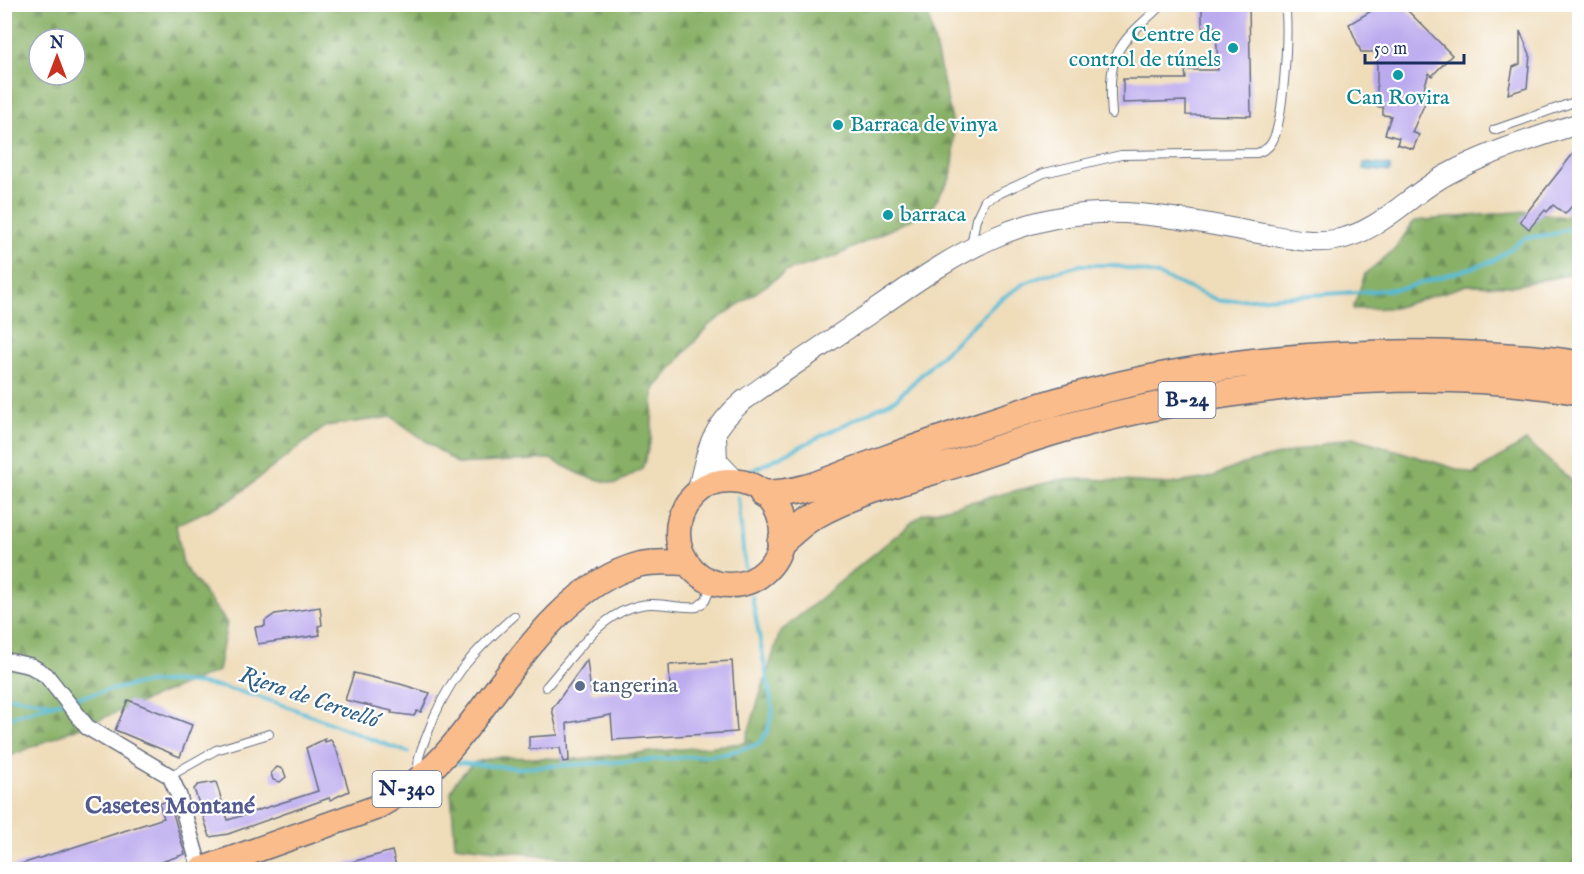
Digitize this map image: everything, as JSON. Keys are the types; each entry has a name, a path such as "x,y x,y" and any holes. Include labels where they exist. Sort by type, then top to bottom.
{"highway":[{"name":"B-24","path":"763,494 786,494 803,490 868,465 1070,398 1191,371 1302,357 1407,354 1491,355 1580,365"},
{"name":"B-24","path":"781,542 810,517 878,489 1062,429 1190,399 1313,384 1409,380 1492,381 1580,391"}],"main road":[{"path":"678,529 681,552 687,563 698,575 713,583 743,584 757,578 773,562 781,542 779,515 763,494 753,487 737,482 717,484 697,494"},
{"name":"N-340","path":"200,869 375,808 420,780 450,749 552,622 591,590 641,564 678,529 681,515 697,494"},
{"name":"N-340","path":"641,564 687,563"}],"street":[{"name":"N-340","path":"697,494 710,440 731,411 759,389 971,247 1039,221 1102,213 1166,217 1297,240 1337,240 1370,228 1427,186 1463,166 1580,123"},
{"path":"718,429 715,443 717,461 737,482"},
{"path":"4,660 31,666 46,675 87,727 170,776 179,795 200,869"}],"lane":[{"path":"1112,114 1110,74 1113,58 1123,40 1163,4"},
{"path":"971,247 976,219 986,200 1044,173 1121,155 1257,153 1270,146 1276,132 1286,61 1288,35 1285,4"},
{"path":"1494,130 1580,100"},
{"path":"546,687 614,615 636,606 649,604 697,607 705,601 713,583"},
{"path":"420,780 416,763 443,693 466,664 514,616"},
{"path":"170,776 216,750 268,734"}],"green space":[{"path":"5,5 926,5 953,125 954,156 951,177 930,210 834,257 787,271 708,326 654,389 651,440 642,469 616,484 584,476 550,459 458,464 392,417 326,426 232,499 176,525 183,565 227,623 218,671 5,758"},
{"path":"1579,200 1579,273 1511,286 1467,285 1394,308 1353,309 1365,274 1395,249 1414,221 1527,211 1566,217"},
{"path":"1353,437 1473,474 1526,441 1579,487 1579,869 668,870 455,845 451,792 456,781 473,763 495,757 578,759 745,743 780,632 922,514 1058,480 1091,479 1170,484 1209,478 1246,463"}],"water":[{"path":"1364,163 1390,166 1390,172 1363,169"}],"building":[{"name":"Centre de control de túnels","path":"1202,4 1249,4 1251,116 1186,115 1186,101 1123,103 1123,79 1186,79 1185,70 1218,70 1216,27 1202,27"},
{"name":"Can Rovira","path":"1383,4 1401,4 1452,55 1432,76 1429,73 1422,94 1417,100 1426,101 1412,132 1419,135 1413,149 1397,144 1399,138 1385,134 1391,116 1383,115 1383,107 1377,107 1377,52 1361,52 1349,24"},
{"path":"1520,31 1530,54 1527,88 1508,94 1513,67 1520,64"},
{"path":"1580,145 1580,197 1565,214 1553,205 1547,212 1545,210 1529,229 1520,221"},
{"path":"320,607 322,625 318,626 320,635 258,644 255,627 265,626 265,621 275,614"},
{"path":"587,660 591,693 670,687 669,665 732,661 737,732 613,740 611,715 567,723 569,761 563,762 560,748 529,749 529,737 558,735 552,709"},
{"path":"354,673 430,693 421,712 417,711 414,716 391,713 392,711 345,700"},
{"path":"128,700 192,725 180,757 115,730"},
{"path":"325,739 325,742 331,740 337,751 349,791 330,800 329,798 228,834 210,837 194,789 198,785 216,782 228,820 318,791 306,748"},
{"path":"277,767 283,769 286,777 280,782 273,780 271,773"},
{"path":"169,800 185,854 137,870 13,870 12,867 164,818 159,804"},
{"path":"392,851 397,870 337,870 337,866"}],"waterway":[{"path":"751,471 896,399 998,301 1025,283 1054,272 1080,265 1112,265 1158,275 1220,301 1373,291 1405,288 1493,261 1525,238 1554,234 1580,224"},
{"path":"738,497 745,569"},
{"path":"457,763 519,768 651,760 725,754 759,744 767,732 773,711 752,597"},
{"name":"Riera de Cervelló","path":"71,699 152,683 180,682 210,685 267,700 408,752"},
{"name":"Riera de Cervelló","path":"4,696 51,703"},
{"path":"4,719 61,702"}],"place":[{"name":"Centre de control de túnels","path":"1233,48"},
{"name":"Can Rovira","path":"1398,75"},
{"name":"Barraca de vinya","path":"838,125"},
{"name":"barraca","path":"888,215"},
{"name":"tangerina","path":"580,686"}],"district":[{"name":"Casetes Montané","path":"170,806"}]}
